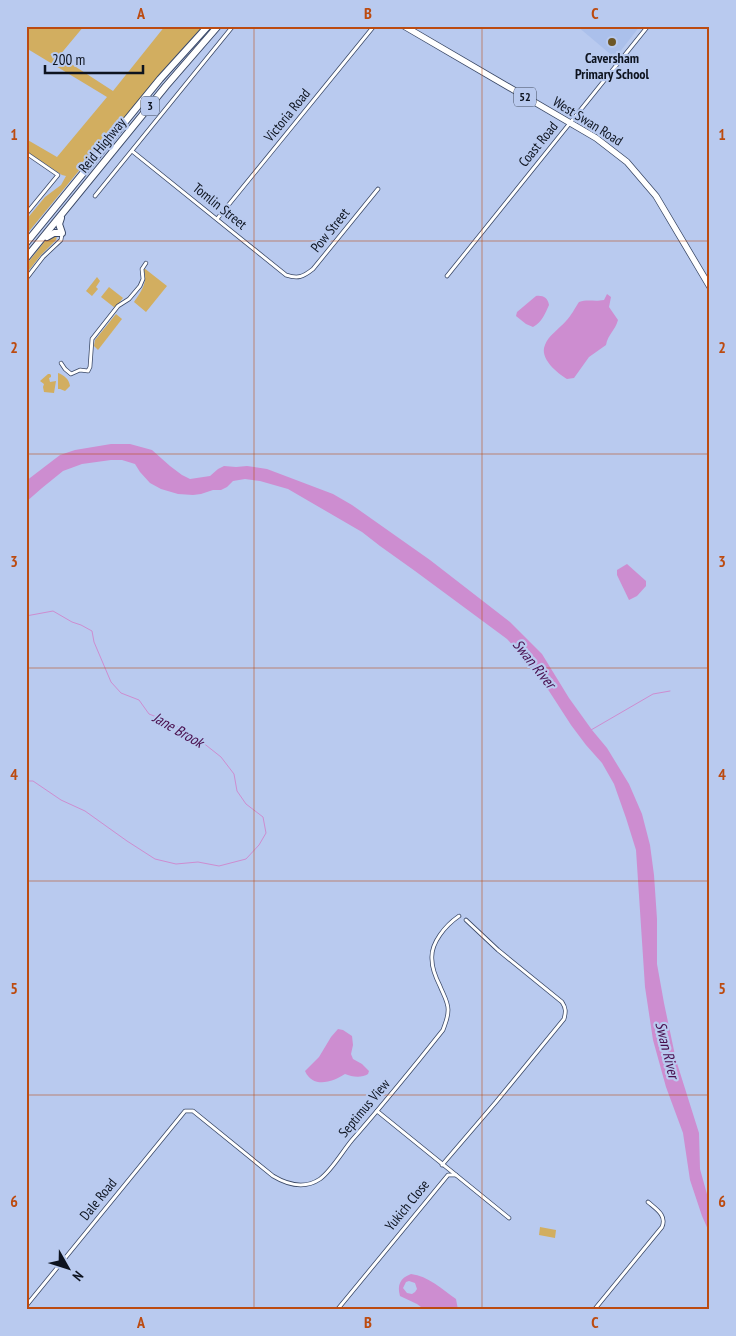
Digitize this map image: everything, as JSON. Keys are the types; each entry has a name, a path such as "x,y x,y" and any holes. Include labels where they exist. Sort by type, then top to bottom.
{"highway":[{"name":"Reid Highway","path":"26,243 160,79 208,26"},
{"name":"Reid Highway","path":"26,258 166,86 218,26"},
{"path":"31,252 49,235 62,233 60,221 73,201"}],"main road":[{"name":"West Swan Road","path":"404,26 614,150 640,176 656,196 710,287"}],"street":[{"path":"95,196 234,26"},
{"name":"Victoria Road","path":"218,219 374,26"},
{"name":"Coast Road","path":"447,276 648,26"},
{"name":"Tomlin Street","path":"132,151 286,275 294,278"},
{"path":"26,154 58,176 26,214"},
{"name":"Pow Street","path":"294,278 304,276 313,269 378,189"},
{"path":"26,279 43,257 61,240 62,233"},
{"path":"60,363 71,374 80,370 88,371 90,367 92,338 118,306 129,299 140,286 143,279 142,270 146,263"},
{"name":"Septimus View","path":"191,1110 282,1182 301,1185 320,1179 443,1030 448,1011 447,1003 434,972 432,954 435,943 453,920 459,916"},
{"path":"442,1164 496,1102 564,1019 566,1013 562,1002 498,950 466,920"},
{"name":"Dale Road","path":"26,1306 183,1113 191,1110"},
{"path":"377,1111 509,1218"},
{"name":"Yukich Close","path":"338,1310 443,1180 448,1175 456,1176"},
{"path":"594,1310 662,1227 664,1218 648,1202"}],"shaded area":[{"path":"26,26 84,26 59,56 113,91 165,26 203,26 167,66 26,235 26,220 45,197 61,185 66,176 26,151 26,139 57,157 107,97 26,48"},
{"name":"Caversham Primary School","path":"577,26 640,26 615,58"},
{"path":"53,235 57,236 56,240 26,274 26,265 45,241"},
{"path":"144,268 167,286 146,312 134,302 145,282"},
{"path":"97,277 100,281 96,287 98,289 92,296 86,291"},
{"path":"109,287 123,298 115,308 101,297"},
{"path":"116,314 122,319 98,350 94,346 95,340"},
{"path":"58,373 69,381 70,386 65,391 58,389"},
{"path":"48,374 51,375 49,378 50,382 56,381 54,393 44,392 44,384 40,381"},
{"path":"540,1227 556,1230 555,1238 539,1235"}],"water":[{"path":"607,294 611,297 609,307 618,320 617,324 606,345 589,357 574,378 567,379 550,365 544,355 546,342 568,319 579,302 604,300"},
{"path":"536,296 541,296 548,300 549,305 545,315 533,327 516,316 517,312"},
{"name":"Swan River","path":"111,444 130,444 152,450 170,466 190,479 210,476 224,466 247,466 267,469 333,494 352,505 430,560 510,622 542,654 569,698 607,748 629,784 642,814 650,845 654,875 657,919 657,964 676,1060 699,1133 700,1169 710,1205 710,1234 690,1180 683,1133 666,1087 653,1040 645,987 636,850 626,818 614,784 602,763 571,725 525,659 507,639 362,532 288,489 245,479 233,481 221,490 193,495 178,494 161,489 150,483 135,464 122,460 111,460 82,464 63,471 26,502 26,481 60,455 75,450"},
{"path":"627,564 646,581 646,586 637,596 629,600 617,575 617,570"},
{"path":"338,1029 352,1036 351,1054 353,1059 369,1071 368,1074 357,1077 345,1074 323,1082 313,1080 305,1071 319,1057"},
{"path":"411,1274 423,1277 456,1299 458,1310 425,1310 400,1296 400,1282","holes":["406,1282 415,1283 417,1289 412,1294 407,1293 403,1288"]}],"waterway":[{"name":"Jane Brook","path":"26,616 53,611 92,631 94,642 111,682 121,693 139,700 149,714 167,721 197,738 221,757 234,774 237,791 246,804 263,817 266,833 259,845 246,859 219,866 198,862 176,864 155,859 85,811 61,800 33,781 26,781"},
{"path":"591,730 653,694 670,691"}],"place":[{"name":"Caversham Primary School","path":"612,42"}]}
